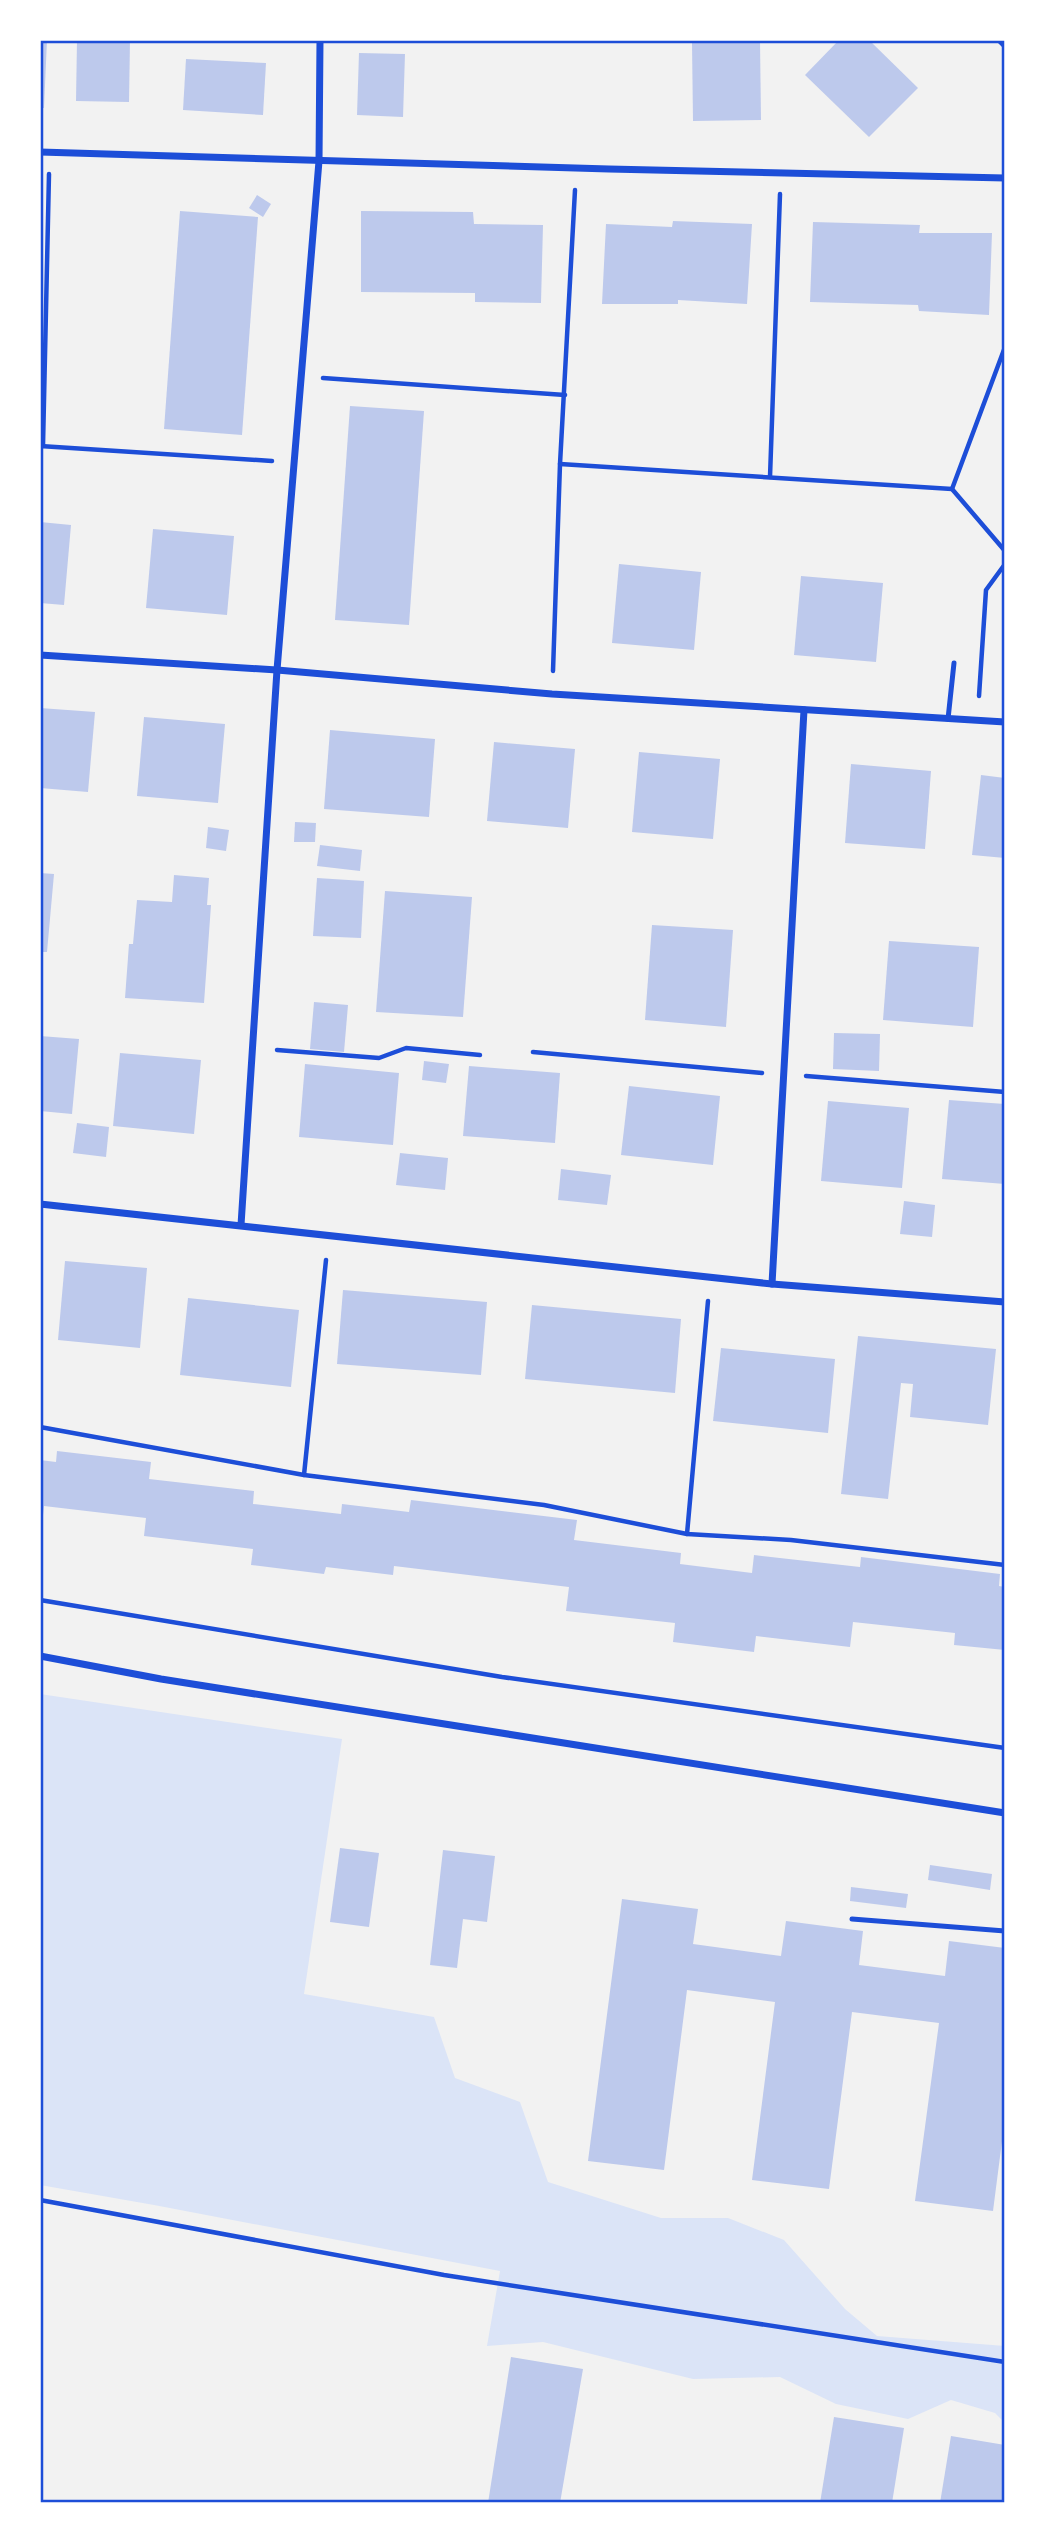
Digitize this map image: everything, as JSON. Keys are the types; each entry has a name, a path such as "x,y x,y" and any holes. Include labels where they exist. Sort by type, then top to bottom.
{"street":[{"path":"241,1224 277,670 319,160 320,40"},
{"path":"1000,40 1005,45"},
{"path":"40,152 1005,178"},
{"path":"40,655 277,670 552,694 1005,722"},
{"path":"772,1284 804,710"},
{"path":"40,1204 241,1224 710,1278 1005,1302"},
{"path":"40,1656 161,1679 1005,1813"}],"lane":[{"path":"948,719 954,663"},
{"path":"852,1919 1005,1931"}],"path":[{"path":"49,153 42,446 294,462"},
{"path":"552,694 560,464 576,168"},
{"path":"770,477 781,173"},
{"path":"952,489 1005,347"},
{"path":"301,377 565,395"},
{"path":"560,464 952,489 1005,551"},
{"path":"977,720 986,590 1005,564"},
{"path":"253,1048 379,1058 406,1048 480,1055"},
{"path":"533,1052 1005,1092"},
{"path":"304,1475 328,1236"},
{"path":"687,1534 710,1278"},
{"path":"40,1427 304,1475 544,1505 687,1534 791,1540 1005,1565"},
{"path":"40,1600 502,1677 1005,1748"},
{"path":"40,2200 444,2275 1005,2362"}],"shaded area":[{"path":"40,1694 342,1739 304,1994 434,2017 455,2078 520,2102 548,2182 661,2218 728,2218 784,2240 845,2309 877,2336 1005,2346 1005,2423 995,2413 951,2400 908,2419 836,2404 780,2377 693,2379 543,2342 487,2346 500,2271 40,2185"}],"building":[{"path":"40,40 47,40 44,108 40,108"},
{"path":"77,40 130,40 129,102 76,101"},
{"path":"839,40 869,40 918,88 869,137 805,75"},
{"path":"760,41 761,120 693,121 692,43"},
{"path":"359,53 405,54 403,117 357,115"},
{"path":"186,59 266,63 263,115 183,110"},
{"path":"257,195 271,204 263,217 249,208"},
{"path":"180,211 258,217 242,435 164,429"},
{"path":"361,211 473,212 474,224 543,225 541,303 475,302 475,293 361,292"},
{"path":"673,221 752,224 747,304 678,300 678,304 602,304 606,224 672,227"},
{"path":"813,222 920,225 919,233 992,233 989,315 919,311 918,305 810,302"},
{"path":"350,406 424,411 409,625 335,620"},
{"path":"40,522 71,525 64,605 40,603"},
{"path":"153,529 234,536 227,615 146,608"},
{"path":"619,564 701,572 694,650 612,643"},
{"path":"801,576 883,583 876,662 794,655"},
{"path":"40,708 95,712 88,792 40,788"},
{"path":"144,717 225,724 218,803 137,796"},
{"path":"330,730 435,739 429,817 324,809"},
{"path":"494,742 575,749 568,828 487,821"},
{"path":"639,752 720,759 713,839 632,832"},
{"path":"851,764 931,771 925,849 845,843"},
{"path":"981,775 1005,778 1005,858 972,855"},
{"path":"295,822 316,823 315,842 294,842"},
{"path":"208,827 229,830 226,851 206,848"},
{"path":"320,845 362,850 360,871 317,866"},
{"path":"40,873 54,874 47,952 40,952"},
{"path":"174,875 209,878 207,905 211,905 204,1003 125,998 129,944 133,944 137,900 172,902"},
{"path":"317,878 364,881 361,938 313,936"},
{"path":"385,891 472,897 463,1017 376,1012"},
{"path":"652,925 733,930 726,1027 645,1020"},
{"path":"889,941 979,947 973,1027 883,1020"},
{"path":"314,1002 348,1005 344,1052 310,1049"},
{"path":"834,1033 880,1034 879,1071 833,1069"},
{"path":"40,1036 79,1039 72,1114 40,1111"},
{"path":"120,1053 201,1060 194,1134 113,1126"},
{"path":"424,1061 449,1064 446,1083 422,1080"},
{"path":"305,1064 399,1073 393,1145 299,1137"},
{"path":"469,1066 560,1073 555,1143 463,1136"},
{"path":"629,1086 720,1096 713,1165 621,1155"},
{"path":"949,1100 1005,1104 1005,1184 942,1179"},
{"path":"828,1101 909,1108 902,1188 821,1181"},
{"path":"77,1123 109,1127 106,1157 73,1153"},
{"path":"400,1153 448,1158 445,1190 396,1185"},
{"path":"561,1169 611,1175 607,1205 558,1200"},
{"path":"904,1201 935,1205 932,1237 900,1234"},
{"path":"65,1261 147,1268 140,1348 58,1340"},
{"path":"343,1290 487,1302 481,1375 337,1364"},
{"path":"188,1298 299,1310 291,1387 180,1375"},
{"path":"532,1305 681,1319 675,1393 525,1379"},
{"path":"858,1336 996,1349 988,1425 910,1417 913,1384 901,1383 888,1499 841,1494"},
{"path":"721,1348 835,1359 828,1433 713,1421"},
{"path":"57,1451 151,1462 149,1479 254,1491 253,1504 341,1514 342,1504 409,1512 411,1500 577,1520 574,1540 681,1553 680,1564 752,1573 754,1555 860,1567 861,1557 1000,1574 999,1586 1005,1587 1005,1650 954,1645 955,1633 853,1622 850,1647 756,1636 754,1652 673,1642 675,1623 566,1611 569,1587 394,1566 393,1575 326,1567 324,1574 251,1565 253,1549 144,1536 146,1518 44,1506 43,1515 40,1515 40,1460 56,1462"},
{"path":"340,1848 379,1853 369,1927 330,1922"},
{"path":"443,1850 495,1856 487,1922 463,1919 457,1968 430,1965"},
{"path":"930,1865 992,1874 990,1890 928,1880"},
{"path":"851,1887 908,1894 906,1908 850,1901"},
{"path":"622,1899 698,1909 693,1944 781,1956 786,1921 863,1931 859,1965 945,1976 949,1941 1005,1948 1005,2118 993,2211 915,2201 939,2023 852,2012 829,2189 752,2180 775,2002 687,1990 664,2170 588,2161"},
{"path":"511,2357 583,2369 560,2503 488,2503"},
{"path":"834,2417 904,2428 892,2503 820,2503"},
{"path":"951,2436 1005,2445 1005,2503 940,2503"}]}
